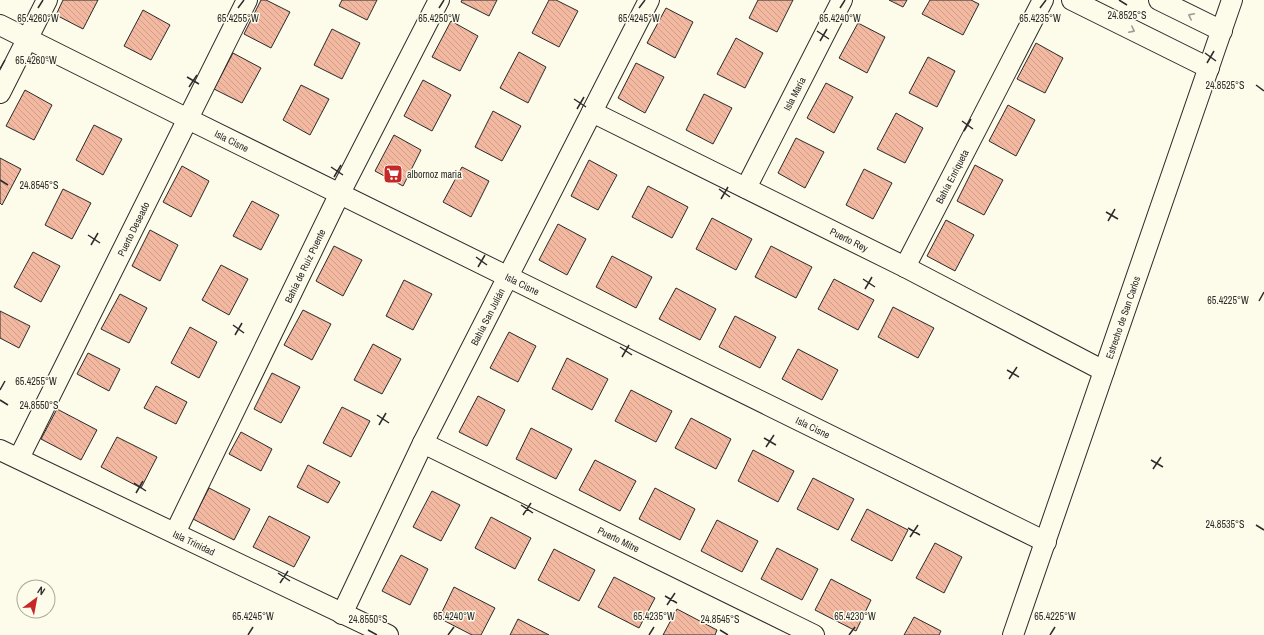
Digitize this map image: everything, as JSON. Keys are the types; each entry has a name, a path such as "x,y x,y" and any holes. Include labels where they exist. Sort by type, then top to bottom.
{"street":[{"path":"0,93 47,0"},
{"name":"Puerto Deseado","path":"19,458 247,0"},
{"name":"Bahía de Ruiz Puente","path":"175,533 340,193 439,0"},
{"name":"Bahía San Julián","path":"342,614 423,443 649,0"},
{"name":"Isla María","path":"746,188 842,0"},
{"name":"Bahía Enriqueta","path":"905,267 1042,0"},
{"path":"1072,0 1209,68"},
{"path":"1159,0 1222,31"},
{"name":"Estrecho de San Carlos","path":"1013,635 1232,0"},
{"name":"Isla Cisne","path":"0,25 1046,542"},
{"name":"Puerto Rey","path":"592,112 905,267 1104,372"},
{"name":"Puerto Mitre","path":"423,443 814,635"},
{"name":"Isla Trinidad","path":"0,450 388,635"}],"building":[{"path":"63,0 98,0 83,29 56,15"},
{"path":"261,0 266,0 290,12 271,48 244,34"},
{"path":"342,0 377,0 367,20 339,6"},
{"path":"462,0 497,0 489,16 461,2"},
{"path":"549,0 556,0 578,11 559,47 532,33"},
{"path":"758,0 793,0 777,32 749,18"},
{"path":"889,0 907,0 903,7"},
{"path":"930,0 971,0 979,4 963,35 922,14"},
{"path":"666,8 693,22 675,58 647,43"},
{"path":"143,10 170,25 151,60 124,46"},
{"path":"451,21 478,36 460,71 432,57"},
{"path":"858,23 885,37 867,73 839,58"},
{"path":"332,29 360,43 342,79 314,65"},
{"path":"736,38 763,53 745,88 717,74"},
{"path":"1036,43 1063,58 1045,93 1017,79"},
{"path":"519,52 546,67 528,103 500,88"},
{"path":"233,53 261,68 242,103 214,89"},
{"path":"928,57 955,71 937,107 909,93"},
{"path":"636,63 664,77 645,113 618,98"},
{"path":"423,80 451,95 432,131 404,116"},
{"path":"826,83 853,97 834,133 807,118"},
{"path":"301,85 329,99 310,135 283,120"},
{"path":"25,90 52,105 34,140 6,126"},
{"path":"704,94 732,108 713,144 686,130"},
{"path":"1008,105 1035,120 1016,156 989,141"},
{"path":"493,111 521,126 502,161 475,147"},
{"path":"896,113 923,128 905,163 877,149"},
{"path":"94,125 122,139 103,175 76,160"},
{"path":"394,135 421,150 403,186 375,171"},
{"path":"796,138 824,152 805,188 778,173"},
{"path":"0,158 21,169 2,205 0,203"},
{"path":"589,160 617,175 598,210 571,196"},
{"path":"975,165 1003,180 984,215 957,201"},
{"path":"182,166 209,181 191,217 163,202"},
{"path":"462,167 489,181 471,217 443,202"},
{"path":"864,169 892,183 873,219 846,205"},
{"path":"648,186 688,207 672,238 632,217"},
{"path":"63,189 91,203 72,239 45,225"},
{"path":"252,201 279,215 261,250 233,236"},
{"path":"712,218 752,239 736,270 696,249"},
{"path":"946,220 974,235 955,271 927,256"},
{"path":"558,224 586,239 567,275 539,260"},
{"path":"150,230 178,245 160,281 132,266"},
{"path":"334,246 362,260 343,296 316,281"},
{"path":"771,246 812,267 796,298 755,277"},
{"path":"33,252 60,266 41,302 14,287"},
{"path":"612,256 652,277 636,308 596,287"},
{"path":"221,265 248,279 229,315 202,300"},
{"path":"834,279 874,300 858,330 818,309"},
{"path":"404,280 432,294 413,330 386,316"},
{"path":"676,288 716,309 700,340 659,319"},
{"path":"120,294 147,308 129,343 101,329"},
{"path":"893,307 934,328 918,358 878,337"},
{"path":"303,310 331,324 312,360 284,345"},
{"path":"0,311 30,326 19,348 0,338"},
{"path":"735,316 776,337 760,368 719,347"},
{"path":"190,327 217,342 199,378 171,363"},
{"path":"509,332 536,346 518,382 490,368"},
{"path":"373,344 401,359 382,394 354,380"},
{"path":"798,349 838,370 822,400 782,379"},
{"path":"88,353 120,369 109,391 77,374"},
{"path":"567,358 608,379 592,410 552,389"},
{"path":"272,373 300,387 281,423 254,409"},
{"path":"156,386 187,402 176,424 144,408"},
{"path":"631,390 672,411 656,442 615,421"},
{"path":"478,396 505,410 487,446 459,432"},
{"path":"342,407 370,421 351,457 323,443"},
{"path":"57,409 97,430 81,460 41,439"},
{"path":"691,418 731,439 716,469 675,448"},
{"path":"531,428 572,449 556,479 516,459"},
{"path":"241,432 272,449 261,471 229,454"},
{"path":"117,437 157,457 141,488 101,467"},
{"path":"753,450 794,471 778,502 738,481"},
{"path":"595,460 636,481 620,511 579,490"},
{"path":"308,465 340,482 328,503 297,487"},
{"path":"813,478 854,499 838,530 797,509"},
{"path":"209,488 250,509 234,540 193,519"},
{"path":"655,488 695,509 680,540 639,519"},
{"path":"432,491 460,505 441,541 413,527"},
{"path":"867,509 908,530 892,561 851,540"},
{"path":"269,516 310,537 294,567 253,547"},
{"path":"491,517 531,538 515,569 475,548"},
{"path":"717,520 758,541 742,572 701,551"},
{"path":"935,543 962,557 944,593 916,578"},
{"path":"777,548 818,569 802,600 761,579"},
{"path":"554,549 595,570 579,601 538,580"},
{"path":"401,555 428,569 410,605 382,591"},
{"path":"614,577 655,598 639,628 598,607"},
{"path":"831,579 871,600 856,631 815,610"},
{"path":"454,587 495,608 481,635 472,635 439,618"},
{"path":"677,609 717,630 715,635 663,635"},
{"path":"914,617 941,631 939,635 904,635"},
{"path":"518,619 549,635 510,635"}],"place":[{"name":"albornoz maria","path":"393,174"}]}
